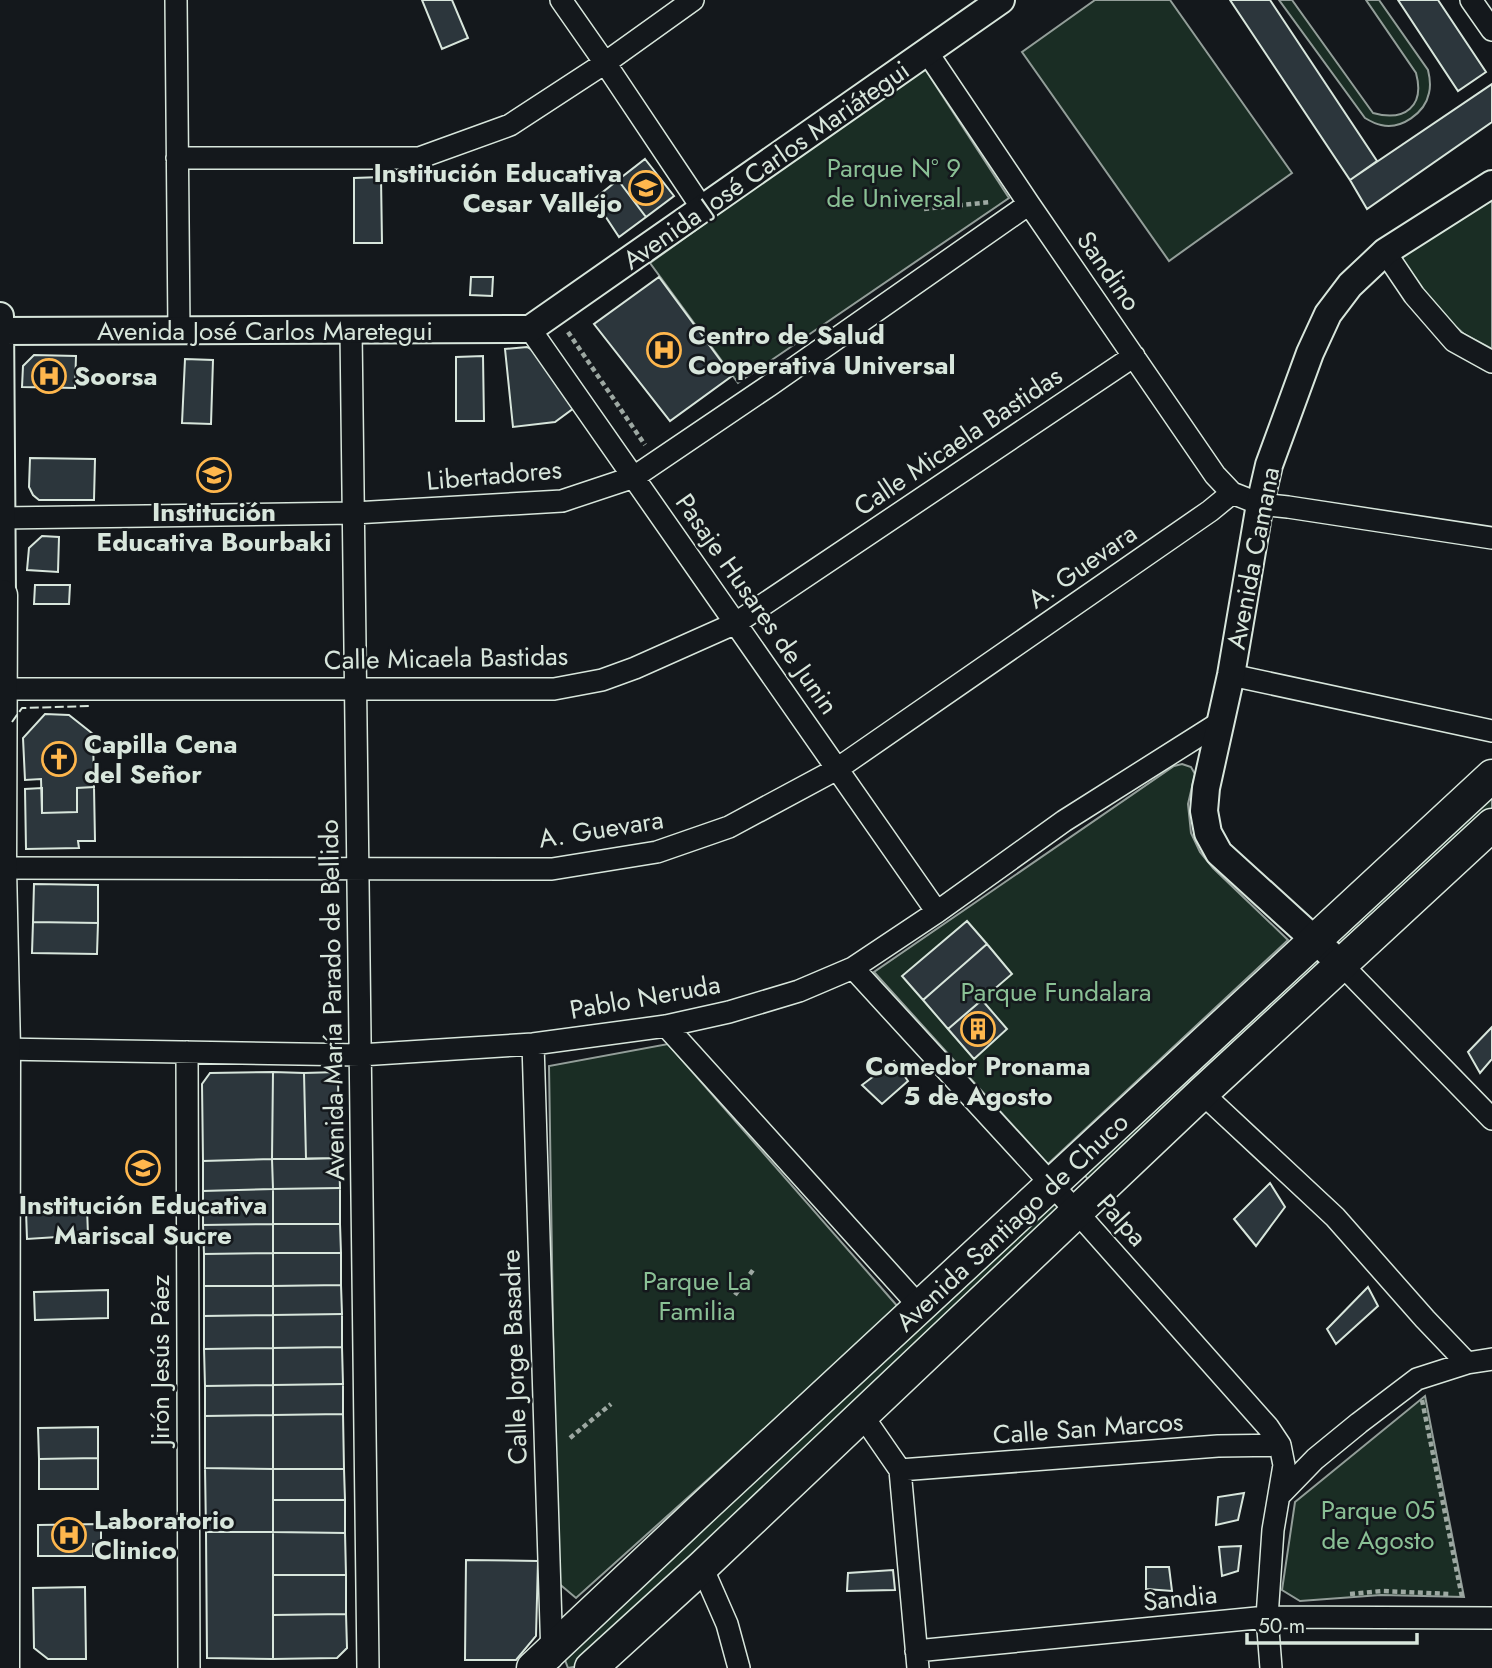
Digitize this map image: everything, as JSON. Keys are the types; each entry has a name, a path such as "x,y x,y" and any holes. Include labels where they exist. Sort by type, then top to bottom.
{"main road":[{"path":"1,595 5,1665"},
{"name":"Avenida Santiago de Chuco","path":"545,1662 920,1307 1492,776"},
{"name":"Avenida Santiago de Chuco","path":"591,1668 702,1567 1202,1093 1492,825"}],"street":[{"path":"176,0 179,331"},
{"path":"561,0 702,208"},
{"path":"177,158 419,158 510,125 693,0"},
{"name":"Avenida José Carlos Mariátegui","path":"530,329 1001,0"},
{"path":"1471,0 1492,30"},
{"name":"Sandino","path":"927,52 1215,474 1232,493 1260,504 1492,538"},
{"name":"Avenida Camana","path":"1340,964 1219,853 1208,833 1203,811 1231,675 1260,504 1269,465 1310,353 1328,314 1350,285 1385,252 1492,184"},
{"name":"Libertadores","path":"1,518 354,513 562,501 634,477 1029,204"},
{"path":"1385,252 1414,295 1454,341 1492,362"},
{"path":"0,314 1,595"},
{"name":"Avenida José Carlos Maretegui","path":"0,331 530,329"},
{"name":"Pasaje Husares de Junin","path":"530,329 937,912"},
{"name":"Avenida María Parado de Bellido","path":"351,331 368,1668"},
{"name":"Calle Micaela Bastidas","path":"1,689 554,689 602,680 736,624 1134,356"},
{"name":"A. Guevara","path":"1,868 552,869 657,852 729,827 837,769 1199,519 1232,493"},
{"path":"1231,675 1492,730"},
{"name":"Pablo Neruda","path":"2,1049 360,1055 533,1044 666,1026 729,1012 787,994 853,968 1064,821 1219,723"},
{"path":"1340,964 1492,1119"},
{"name":"Palpa","path":"853,968 1076,1211 1268,1427 1280,1445"},
{"path":"666,1026 920,1307"},
{"name":"Calle Jorge Basadre","path":"533,1044 545,1662"},
{"name":"Jirón Jesús Páez","path":"187,1052 189,1668"},
{"path":"1202,1093 1335,1217 1425,1319 1468,1363"},
{"path":"1279,1496 1315,1459 1417,1379 1468,1363 1492,1359"},
{"path":"862,1415 900,1469 917,1660"},
{"path":"1271,1668 1267,1617 1273,1530 1284,1465 1280,1445"},
{"name":"Calle San Marcos","path":"900,1469 1217,1446 1280,1445"},
{"path":"702,1567 727,1624 739,1668"},
{"name":"Sandia","path":"917,1660 1267,1617 1492,1618"}],"path":[{"path":"924,209 991,202"},
{"path":"567,333 646,447"},
{"path":"735,1294 753,1270"},
{"path":"1417,1379 1467,1618"},
{"path":"1412,1411 1422,1403"},
{"path":"570,1437 611,1404"},
{"path":"1342,1594 1382,1591 1461,1594"}],"green space":[{"path":"1095,0 1170,0 1292,173 1169,261 1022,52"},
{"path":"1279,0 1292,0 1373,113 1394,115 1410,109 1415,103 1418,85 1416,73 1366,0 1379,0 1428,70 1430,90 1423,107 1411,118 1396,125 1379,125 1365,118"},
{"name":"Parque Nº 9 de Universal","path":"923,66 1009,198 738,383 650,263"},
{"path":"1492,200 1492,349 1464,334 1427,301 1397,260"},
{"name":"Parque Fundalara","path":"1182,764 1191,767 1195,774 1188,804 1191,833 1200,852 1213,868 1288,940 1048,1164 874,972 1174,766"},
{"path":"1492,785 1492,813 1093,1186 1084,1174"},
{"name":"Parque La Familia","path":"668,1044 899,1308 576,1598 557,1582 549,1066"},
{"path":"1051,1200 1065,1215 584,1665 568,1668 565,1660 572,1648"},
{"name":"Parque 05 de Agosto","path":"1425,1396 1464,1597 1381,1595 1300,1601 1282,1590 1295,1502"}],"building":[{"path":"422,0 452,0 468,38 442,49"},
{"path":"1230,0 1270,0 1377,161 1350,180"},
{"path":"1398,0 1438,0 1486,72 1458,91"},
{"path":"1492,84 1492,122 1367,209 1350,180"},
{"name":"Institución Educativa Cesar Vallejo","path":"645,159 674,196 646,217 618,180"},
{"path":"381,177 382,243 354,243 354,178"},
{"path":"618,180 646,217 619,237 594,199"},
{"path":"471,277 493,277 492,296 470,295"},
{"name":"Centro de Salud Cooperativa Universal","path":"659,277 732,376 670,421 594,324"},
{"path":"527,347 534,351 574,408 555,422 513,427 505,349"},
{"name":"Soorsa","path":"34,355 76,356 75,388 22,387 23,366"},
{"path":"483,356 484,421 456,421 456,357"},
{"path":"185,359 213,360 211,424 182,423"},
{"path":"30,458 95,459 94,500 39,500 29,487"},
{"path":"42,536 59,537 58,572 27,570 29,548"},
{"path":"35,585 70,585 69,604 34,604"},
{"name":"Capilla Cena del Señor","path":"45,714 69,715 93,734 94,787 77,788 77,812 42,813 41,779 25,780 23,738"},
{"path":"94,787 95,841 78,841 79,848 26,849 25,789 42,788 42,813 77,812 77,788"},
{"path":"34,884 98,885 98,923 33,922"},
{"path":"967,921 987,944 923,1000 902,976"},
{"path":"33,922 98,923 97,954 32,953"},
{"path":"987,944 1012,974 948,1029 923,1000"},
{"name":"Comedor Pronama 5 de Agosto","path":"982,1000 1007,1029 974,1059 948,1029"},
{"path":"1492,1027 1492,1059 1480,1073 1468,1052"},
{"path":"894,1061 908,1081 882,1104 862,1085"},
{"path":"273,1072 272,1159 203,1161 202,1084 210,1073"},
{"path":"273,1072 304,1073 306,1159 272,1159"},
{"path":"338,1072 339,1158 306,1159 304,1073"},
{"path":"339,1158 340,1188 273,1189 272,1159"},
{"path":"272,1159 273,1189 203,1191 203,1161"},
{"path":"1270,1183 1285,1207 1256,1246 1234,1219"},
{"path":"340,1188 340,1224 273,1224 273,1189"},
{"path":"273,1189 273,1224 203,1225 203,1191"},
{"path":"87,1208 88,1235 27,1239 26,1211"},
{"path":"273,1224 340,1224 341,1253 273,1253"},
{"path":"273,1224 273,1253 204,1254 203,1225"},
{"path":"273,1253 273,1286 204,1286 204,1254"},
{"path":"273,1253 341,1253 341,1285 273,1286"},
{"path":"341,1285 342,1314 273,1315 273,1286"},
{"path":"204,1286 273,1286 273,1315 204,1316"},
{"path":"1368,1287 1378,1306 1336,1344 1327,1329"},
{"path":"108,1290 108,1318 35,1320 34,1292"},
{"path":"342,1314 342,1347 273,1348 273,1315"},
{"path":"273,1315 273,1348 204,1349 204,1316"},
{"path":"342,1347 343,1384 273,1385 273,1348"},
{"path":"273,1348 273,1385 205,1386 204,1349"},
{"path":"343,1384 343,1414 273,1415 273,1385"},
{"path":"273,1385 273,1415 205,1416 205,1386"},
{"path":"343,1414 344,1469 273,1469 273,1415"},
{"path":"273,1415 273,1469 205,1468 205,1416"},
{"path":"98,1427 98,1458 39,1459 38,1428"},
{"path":"98,1458 98,1489 39,1489 39,1459"},
{"path":"205,1468 273,1469 273,1532 206,1532"},
{"path":"273,1469 344,1469 345,1500 273,1500"},
{"path":"1244,1493 1238,1520 1216,1525 1218,1497"},
{"path":"273,1500 345,1500 345,1533 273,1532"},
{"name":"Laboratorio Clinico","path":"101,1524 101,1545 93,1544 93,1556 38,1556 38,1525"},
{"path":"206,1532 273,1532 273,1659 207,1658"},
{"path":"273,1532 345,1533 346,1575 273,1575"},
{"path":"1241,1546 1238,1571 1222,1576 1219,1547"},
{"path":"466,1560 538,1561 536,1636 516,1660 465,1660"},
{"path":"1146,1567 1169,1567 1172,1591 1146,1589"},
{"path":"893,1570 895,1590 847,1591 848,1573"},
{"path":"273,1575 346,1575 346,1614 273,1615"},
{"path":"85,1587 86,1659 48,1659 34,1648 33,1588"},
{"path":"346,1614 347,1648 337,1658 273,1659 273,1615"}],"fence":[{"path":"12,722 22,708 92,706"}],"place":[{"name":"Institución Educativa Cesar Vallejo","path":"646,188"},
{"name":"Centro de Salud Cooperativa Universal","path":"664,350"},
{"name":"Soorsa","path":"49,376"},
{"name":"Institución Educativa Bourbaki","path":"214,475"},
{"name":"Capilla Cena del Señor","path":"59,759"},
{"name":"Comedor Pronama 5 de Agosto","path":"978,1029"},
{"name":"Institución Educativa Mariscal Sucre","path":"143,1168"},
{"name":"Laboratorio Clinico","path":"69,1535"}]}
